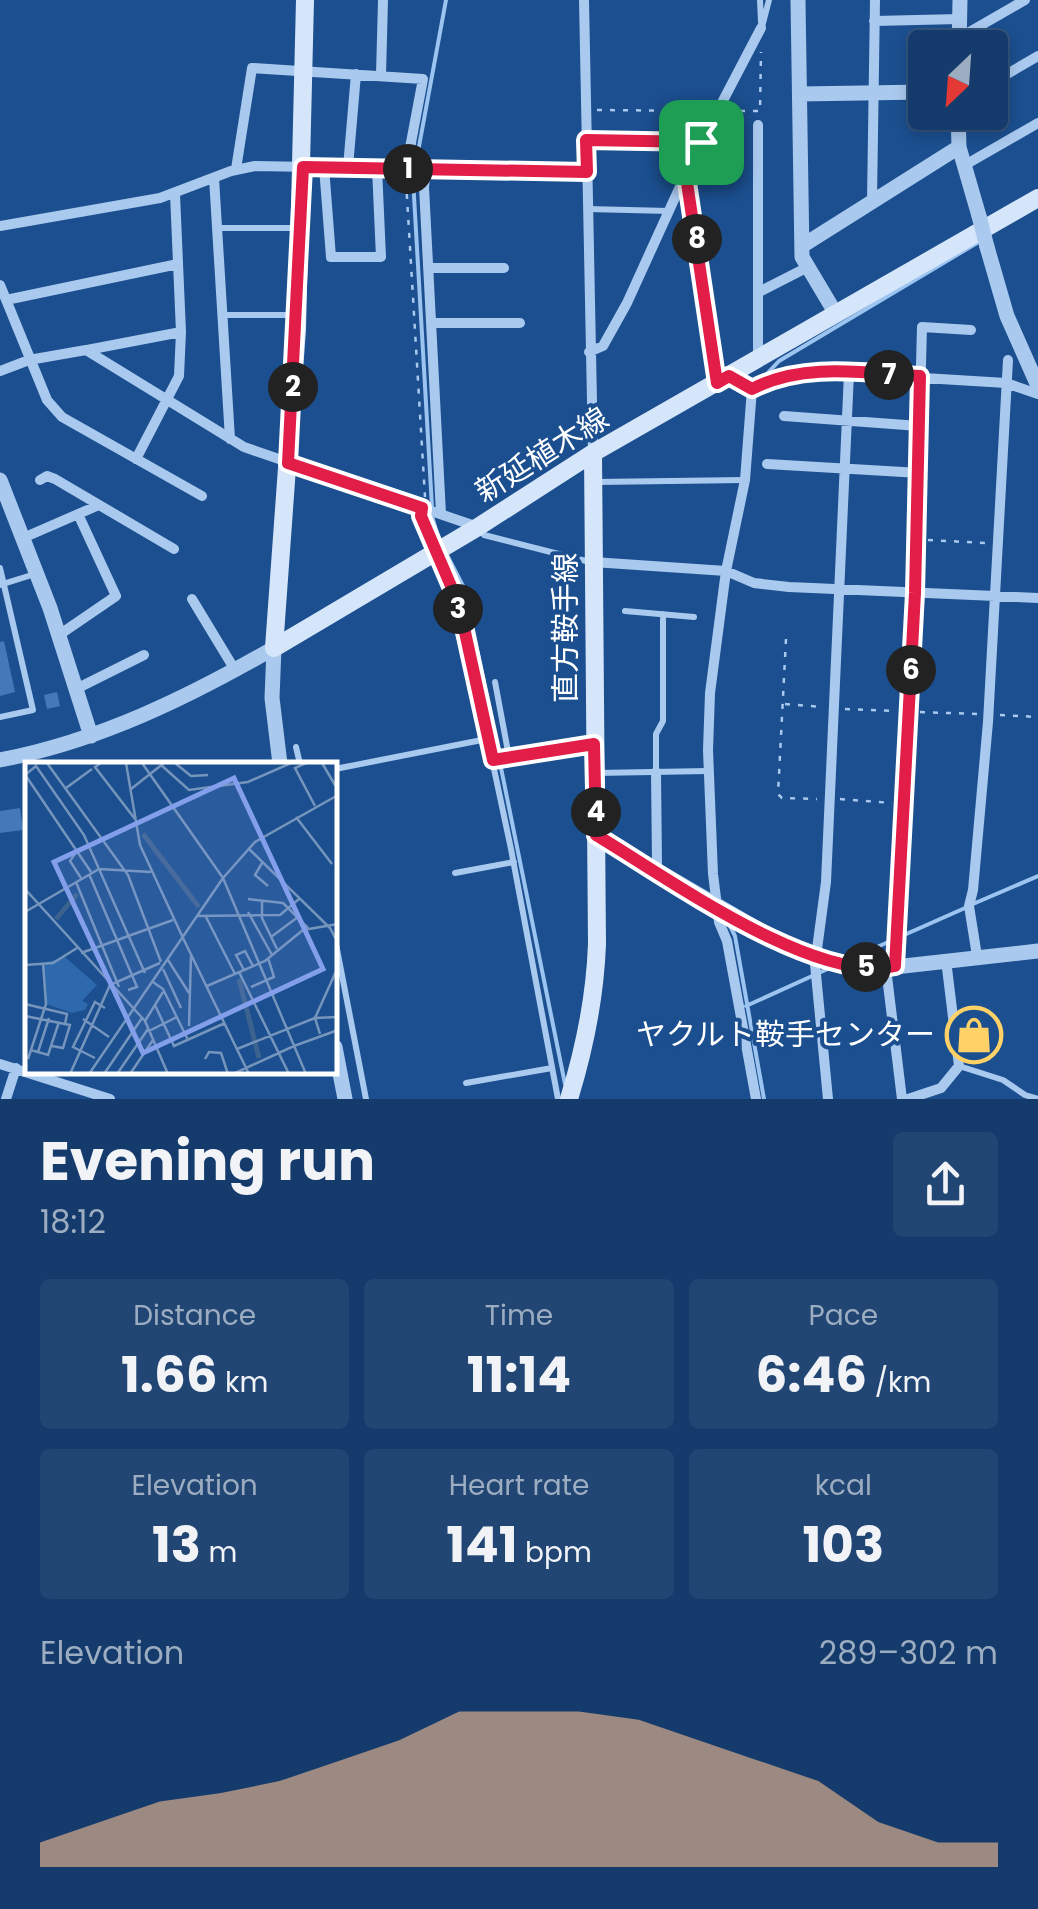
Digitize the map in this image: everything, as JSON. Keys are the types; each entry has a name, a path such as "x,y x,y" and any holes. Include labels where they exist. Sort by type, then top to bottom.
{"main road":[{"path":"274,648 297,315 306,0"},
{"name":"新延植木線","path":"274,648 438,552 593,453 1038,198"},
{"name":"直方鞍手線","path":"565,1099 587,1038 595,990 593,453"}],"street":[{"path":"381,75 383,0"},
{"path":"584,0 593,453"},
{"path":"798,0 802,246 806,268 836,314"},
{"path":"872,201 875,0"},
{"path":"960,0 960,30"},
{"path":"979,30 1025,0"},
{"path":"874,22 960,19"},
{"path":"589,352 603,346 701,142 761,28"},
{"path":"1008,74 1038,56"},
{"path":"236,170 252,68 423,79 406,168"},
{"path":"348,167 356,74"},
{"path":"800,94 908,92"},
{"path":"965,165 1038,123"},
{"path":"758,125 758,360"},
{"path":"958,130 959,148 1006,316 1038,386"},
{"path":"586,140 701,142"},
{"path":"802,246 959,148"},
{"path":"324,167 331,257 381,256 378,168"},
{"path":"0,226 174,194 236,170 348,167 587,172"},
{"path":"426,169 441,514"},
{"path":"686,176 723,380 752,389 809,371 1006,383 1038,394"},
{"path":"214,178 230,439"},
{"path":"136,459 179,376 181,332 174,194"},
{"path":"6,300 178,264"},
{"path":"428,268 504,268"},
{"path":"760,291 806,268"},
{"path":"0,285 47,400 62,417 202,496"},
{"path":"431,323 520,323"},
{"path":"946,960 959,1066 942,1088 905,1099 891,967 915,593 922,327 971,330"},
{"path":"0,371 29,360 181,332"},
{"path":"86,350 230,439 288,463 478,527"},
{"path":"977,956 969,906 988,714 1008,360"},
{"path":"828,1099 816,958 826,882 850,373"},
{"path":"752,389 745,480 726,572 710,693 709,771 719,922 728,940 756,1099"},
{"path":"784,416 919,426"},
{"path":"767,464 920,473"},
{"path":"40,480 47,476 56,479 174,549"},
{"path":"0,480 59,635 91,736"},
{"path":"23,538 99,505"},
{"path":"59,635 116,596 78,514"},
{"path":"593,562 726,572 754,582 840,590 1038,598"},
{"path":"192,599 235,670"},
{"path":"0,760 44,752 170,705 274,648"},
{"path":"274,648 272,698 280,762"},
{"path":"76,689 144,655"},
{"path":"654,870 656,772"},
{"path":"596,835 720,909 816,958 839,964 891,967 1038,951"},
{"path":"338,1061 346,1099"},
{"path":"0,1064 25,1072"},
{"path":"6,1099 16,1068"},
{"path":"29,1074 72,1093 110,1099"}],"lane":[{"path":"760,0 761,28"},
{"path":"761,28 769,0"},
{"path":"588,210 671,211"},
{"path":"217,228 300,228"},
{"path":"222,315 297,315"},
{"path":"593,482 745,480"},
{"path":"422,508 421,516 463,623 514,862 552,1068 565,1099"},
{"path":"478,527 484,535 593,562"},
{"path":"0,568 33,710 0,717"},
{"path":"2,585 36,573"},
{"path":"625,612 694,617"},
{"path":"656,772 656,734 664,720 663,614"},
{"path":"496,682 509,757"},
{"path":"338,768 488,740"},
{"path":"493,760 594,744"},
{"path":"296,747 300,762"},
{"path":"595,773 709,771"},
{"path":"455,873 514,862"},
{"path":"338,954 366,1099"},
{"path":"959,1066 1003,1080 1038,1099"},
{"path":"466,1083 552,1068"}],"path":[{"path":"586,110 760,111 764,38 761,28"},
{"path":"406,168 425,500 422,508"},
{"path":"917,540 997,544"},
{"path":"786,638 778,794 782,798 904,804"},
{"path":"782,704 1038,717"}],"building":[{"path":"4,641 15,692 0,696 0,642"},
{"path":"57,692 60,706 47,709 44,695"},
{"path":"20,808 23,830 0,833 0,811"}],"waterway":[{"path":"432,507 413,179 446,0"},
{"path":"763,378 779,361 982,240"},
{"path":"432,516 439,540"},
{"path":"446,553 465,590 565,1084"},
{"path":"973,904 1038,876"},
{"path":"850,959 965,908"},
{"path":"728,922 735,936 764,1099"},
{"path":"746,1006 832,967"}],"place":[{"name":"ヤクルト鞍手センター","path":"974,1035"}],"route":[{"path":"586,140 701,142 686,176 717,383 729,376 752,389 809,371 920,376 915,593 895,966 839,964 816,958 720,909 596,835 594,744 493,760 463,623 421,516 422,508 288,463 303,167 587,172 586,140"}]}
